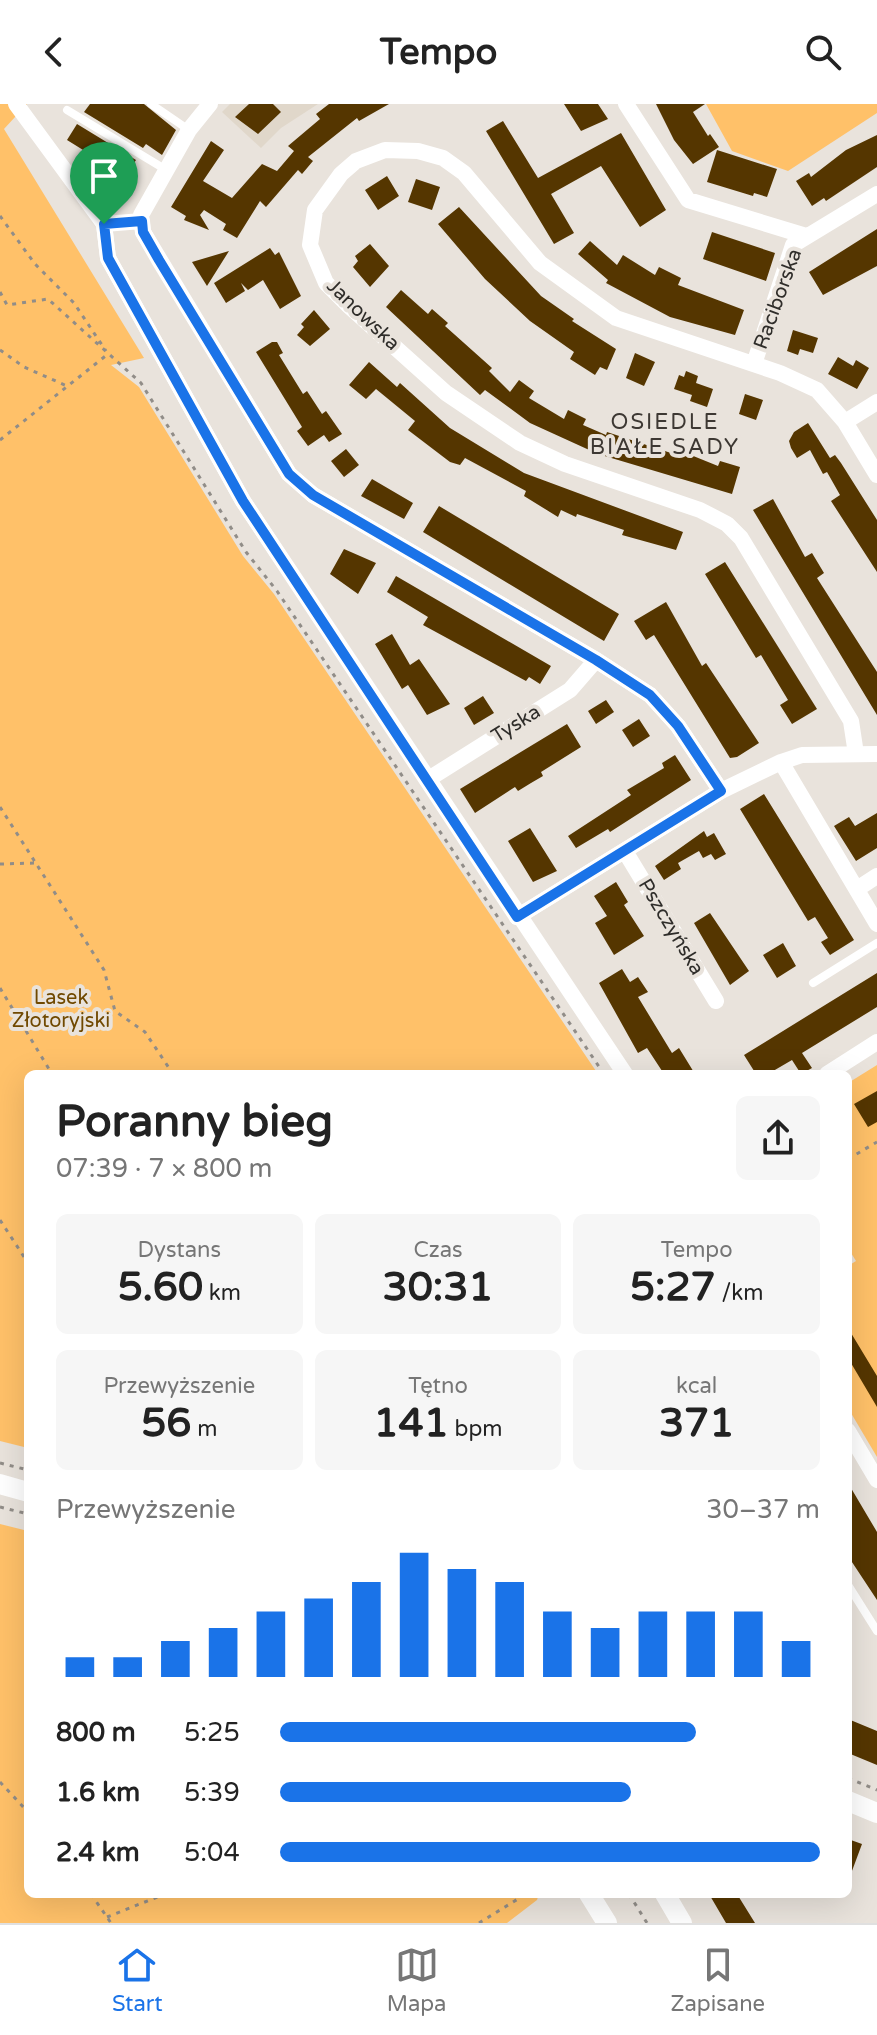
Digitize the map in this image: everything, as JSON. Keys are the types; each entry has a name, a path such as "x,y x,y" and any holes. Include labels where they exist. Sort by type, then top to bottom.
{"street":[{"path":"16,104 104,224 108,258 243,501 517,917 622,1070"},
{"path":"210,104 189,130 141,215 143,232 289,474 313,495 596,660 650,695 678,726 721,791"},
{"name":"Raciborska","path":"626,104 688,200 806,236"},
{"name":"Janowska","path":"856,754 851,721 741,538 727,524 700,510 565,464 520,443 446,393 326,283 310,245 315,210 341,174 368,155 395,148 443,158 464,173 540,263 575,292 616,318 754,364 817,390 845,422 877,475"},
{"name":"Raciborska","path":"754,364 793,245 877,194"},
{"path":"845,422 877,402"},
{"name":"Tyska","path":"427,780 570,690 596,660"},
{"path":"517,917 626,853 721,791 781,762 802,755 877,754"},
{"path":"781,762 877,924"},
{"name":"Pszczyńska","path":"626,853 716,1001"},
{"path":"857,889 877,876"},
{"path":"833,1070 877,1042"},
{"path":"852,1438 877,1480"},
{"path":"0,1484 24,1491"},
{"path":"852,1803 877,1813"},
{"path":"591,1898 607,1923"},
{"path":"667,1898 682,1923"}],"lane":[{"path":"151,104 189,130"},
{"path":"67,110 168,171"},
{"path":"104,224 142,221"},
{"path":"813,983 877,943"},
{"path":"852,1591 877,1631"}],"path":[{"path":"0,216 35,264 74,303 108,354"},
{"path":"0,292 7,305 48,299 141,383 246,552 277,591 601,1070"},
{"path":"0,350 24,367 67,386"},
{"path":"0,440 108,354"},
{"path":"0,807 104,970 115,1011 145,1032 170,1070"},
{"path":"0,864 38,864"},
{"path":"0,988 50,1070"},
{"path":"0,1003 8,1001"},
{"path":"852,1157 877,1142"},
{"path":"0,1220 24,1257"},
{"path":"0,1463 24,1469"},
{"path":"0,1507 24,1513"},
{"path":"852,1780 877,1790"},
{"path":"0,1782 24,1808"},
{"path":"94,1898 111,1923"},
{"path":"107,1917 155,1898"},
{"path":"479,1923 520,1898"},
{"path":"631,1898 647,1923"}],"shaded area":[{"path":"230,104 318,104 281,128 261,148 222,112"}],"green space":[{"name":"Lasek Złotoryjski","path":"0,104 27,104 4,129 144,358 111,365 139,387 243,556 274,594 595,1070 24,1070 24,1447 0,1441"},
{"path":"706,104 877,104 877,113 788,171 732,151"},
{"path":"877,1065 877,1457 852,1415 852,1264 856,1261 852,1254 852,1081"},
{"path":"0,1524 24,1530 24,1898 538,1898 507,1923 0,1923"}],"building":[{"path":"90,104 144,104 176,130 162,155 146,144 143,148 84,112"},
{"path":"249,104 273,104 281,112 258,134 235,117"},
{"path":"329,104 389,104 359,121 357,118 308,157 313,161 302,174 298,170 266,207 260,201 237,238 223,230 226,224 204,210 200,215 209,230 184,220 186,216 171,207 211,141 224,150 203,181 232,198 262,164 277,171 294,151 288,146 320,119 316,114"},
{"path":"564,104 598,104 608,119 581,131"},
{"path":"656,104 705,104 693,112 719,147 693,164 674,140"},
{"path":"503,121 538,178 621,133 666,210 640,227 601,166 551,194 574,233 554,244 486,131"},
{"path":"77,124 136,160 125,176 67,140"},
{"path":"877,135 877,167 826,201 824,198 812,206 796,181 809,173 811,177 846,150"},
{"path":"717,150 777,169 767,197 754,193 753,196 707,182"},
{"path":"387,176 399,196 378,210 365,190"},
{"path":"416,179 440,187 432,210 408,202"},
{"path":"459,207 541,296 574,319 572,321 616,349 607,370 600,367 595,375 570,359 574,352 530,321 485,279 438,224"},
{"path":"877,229 877,266 823,295 809,272"},
{"path":"712,232 775,253 766,281 703,259"},
{"path":"590,241 617,265 623,255 655,275 659,267 681,278 678,285 744,310 735,335 670,317 606,283 608,280 578,254"},
{"path":"370,244 389,266 370,287 353,267 358,261 355,256"},
{"path":"270,248 275,255 279,252 301,296 280,309 263,280 248,290 241,283 245,291 226,303 214,283"},
{"path":"229,251 207,286 192,262"},
{"path":"401,290 428,314 432,309 448,323 445,326 492,368 489,371 510,392 519,380 534,391 529,398 564,419 568,410 586,419 583,425 606,435 607,432 674,454 676,449 718,466 720,461 740,467 732,494 598,454 530,423 485,390 480,395 386,307"},
{"path":"314,310 330,329 310,346 297,335 304,327 301,324"},
{"path":"793,330 818,338 813,353 800,349 798,355 787,351"},
{"path":"277,342 283,353 279,355 303,394 307,391 322,414 326,411 342,434 329,442 324,435 308,446 297,431 302,427 256,352"},
{"path":"635,353 655,362 644,386 626,378"},
{"path":"838,357 853,366 856,360 869,368 857,389 828,374"},
{"path":"369,362 397,387 400,383 450,428 524,473 683,532 676,550 622,535 624,530 577,514 576,517 561,510 558,517 524,496 526,491 465,458 460,465 450,462 408,430 415,421 376,389 366,399 349,385"},
{"path":"686,371 698,376 696,383 713,389 707,407 690,401 692,395 674,389 679,375 684,377"},
{"path":"745,394 763,400 756,420 739,414"},
{"path":"808,423 830,458 835,455 841,463 877,520 877,572 831,501 840,495 827,472 823,474 810,450 797,458 791,448 789,441 794,432"},
{"path":"346,449 359,465 344,477 331,461"},
{"path":"372,479 413,503 404,519 361,496"},
{"path":"773,499 805,557 812,553 824,573 817,578 877,672 877,715 753,510"},
{"path":"439,506 619,614 604,641 423,532"},
{"path":"344,549 376,563 358,594 330,574"},
{"path":"725,562 817,709 792,724 780,705 788,700 761,655 756,658 705,574"},
{"path":"396,576 551,666 540,684 529,677 526,681 423,625 428,617 387,592"},
{"path":"666,602 702,666 706,663 759,743 737,757 730,758 654,635 646,640 634,621"},
{"path":"392,634 410,665 419,659 450,704 427,715 408,685 402,689 375,644"},
{"path":"483,696 494,713 474,725 464,708"},
{"path":"606,700 614,712 596,724 588,711"},
{"path":"639,719 650,736 633,747 622,730"},
{"path":"567,724 581,747 541,772 543,776 518,791 515,787 475,813 460,789"},
{"path":"675,755 691,780 610,832 608,829 576,848 568,836 631,795 627,790 664,768 662,763"},
{"path":"764,794 854,940 830,955 821,942 828,938 815,917 808,921 740,809"},
{"path":"877,813 877,848 856,861 834,826 849,817 855,826"},
{"path":"530,828 557,871 533,882 508,841"},
{"path":"704,831 707,837 714,833 726,854 715,860 711,854 703,858 699,851 678,863 681,869 664,880 655,866"},
{"path":"616,882 628,902 624,905 644,936 614,955 595,923 607,916 594,896"},
{"path":"710,913 749,971 730,985 694,923"},
{"path":"783,943 796,966 777,978 763,955"},
{"path":"622,969 630,982 638,977 648,992 638,997 672,1053 679,1048 693,1070 661,1070 647,1048 638,1053 599,983"},
{"path":"877,973 877,1007 802,1053 812,1068 798,1070 792,1060 775,1070 753,1070 744,1055"},
{"path":"877,1091 877,1122 868,1127 854,1104"},
{"path":"852,1335 877,1376 877,1407 852,1365"},
{"path":"852,1490 877,1532 877,1600 852,1562"},
{"path":"852,1721 877,1731 877,1765 852,1755"},
{"path":"852,1840 862,1844 852,1871"},
{"path":"711,1898 739,1898 755,1923 726,1923"}],"district":[{"name":"OSIEDLE BIAŁE SADY","path":"665,434"}],"route":[{"path":"142,221 143,232 159,260 289,474 313,495 596,660 650,695 678,726 721,791 626,853 517,917 243,501 108,258 104,224 142,221"}]}
